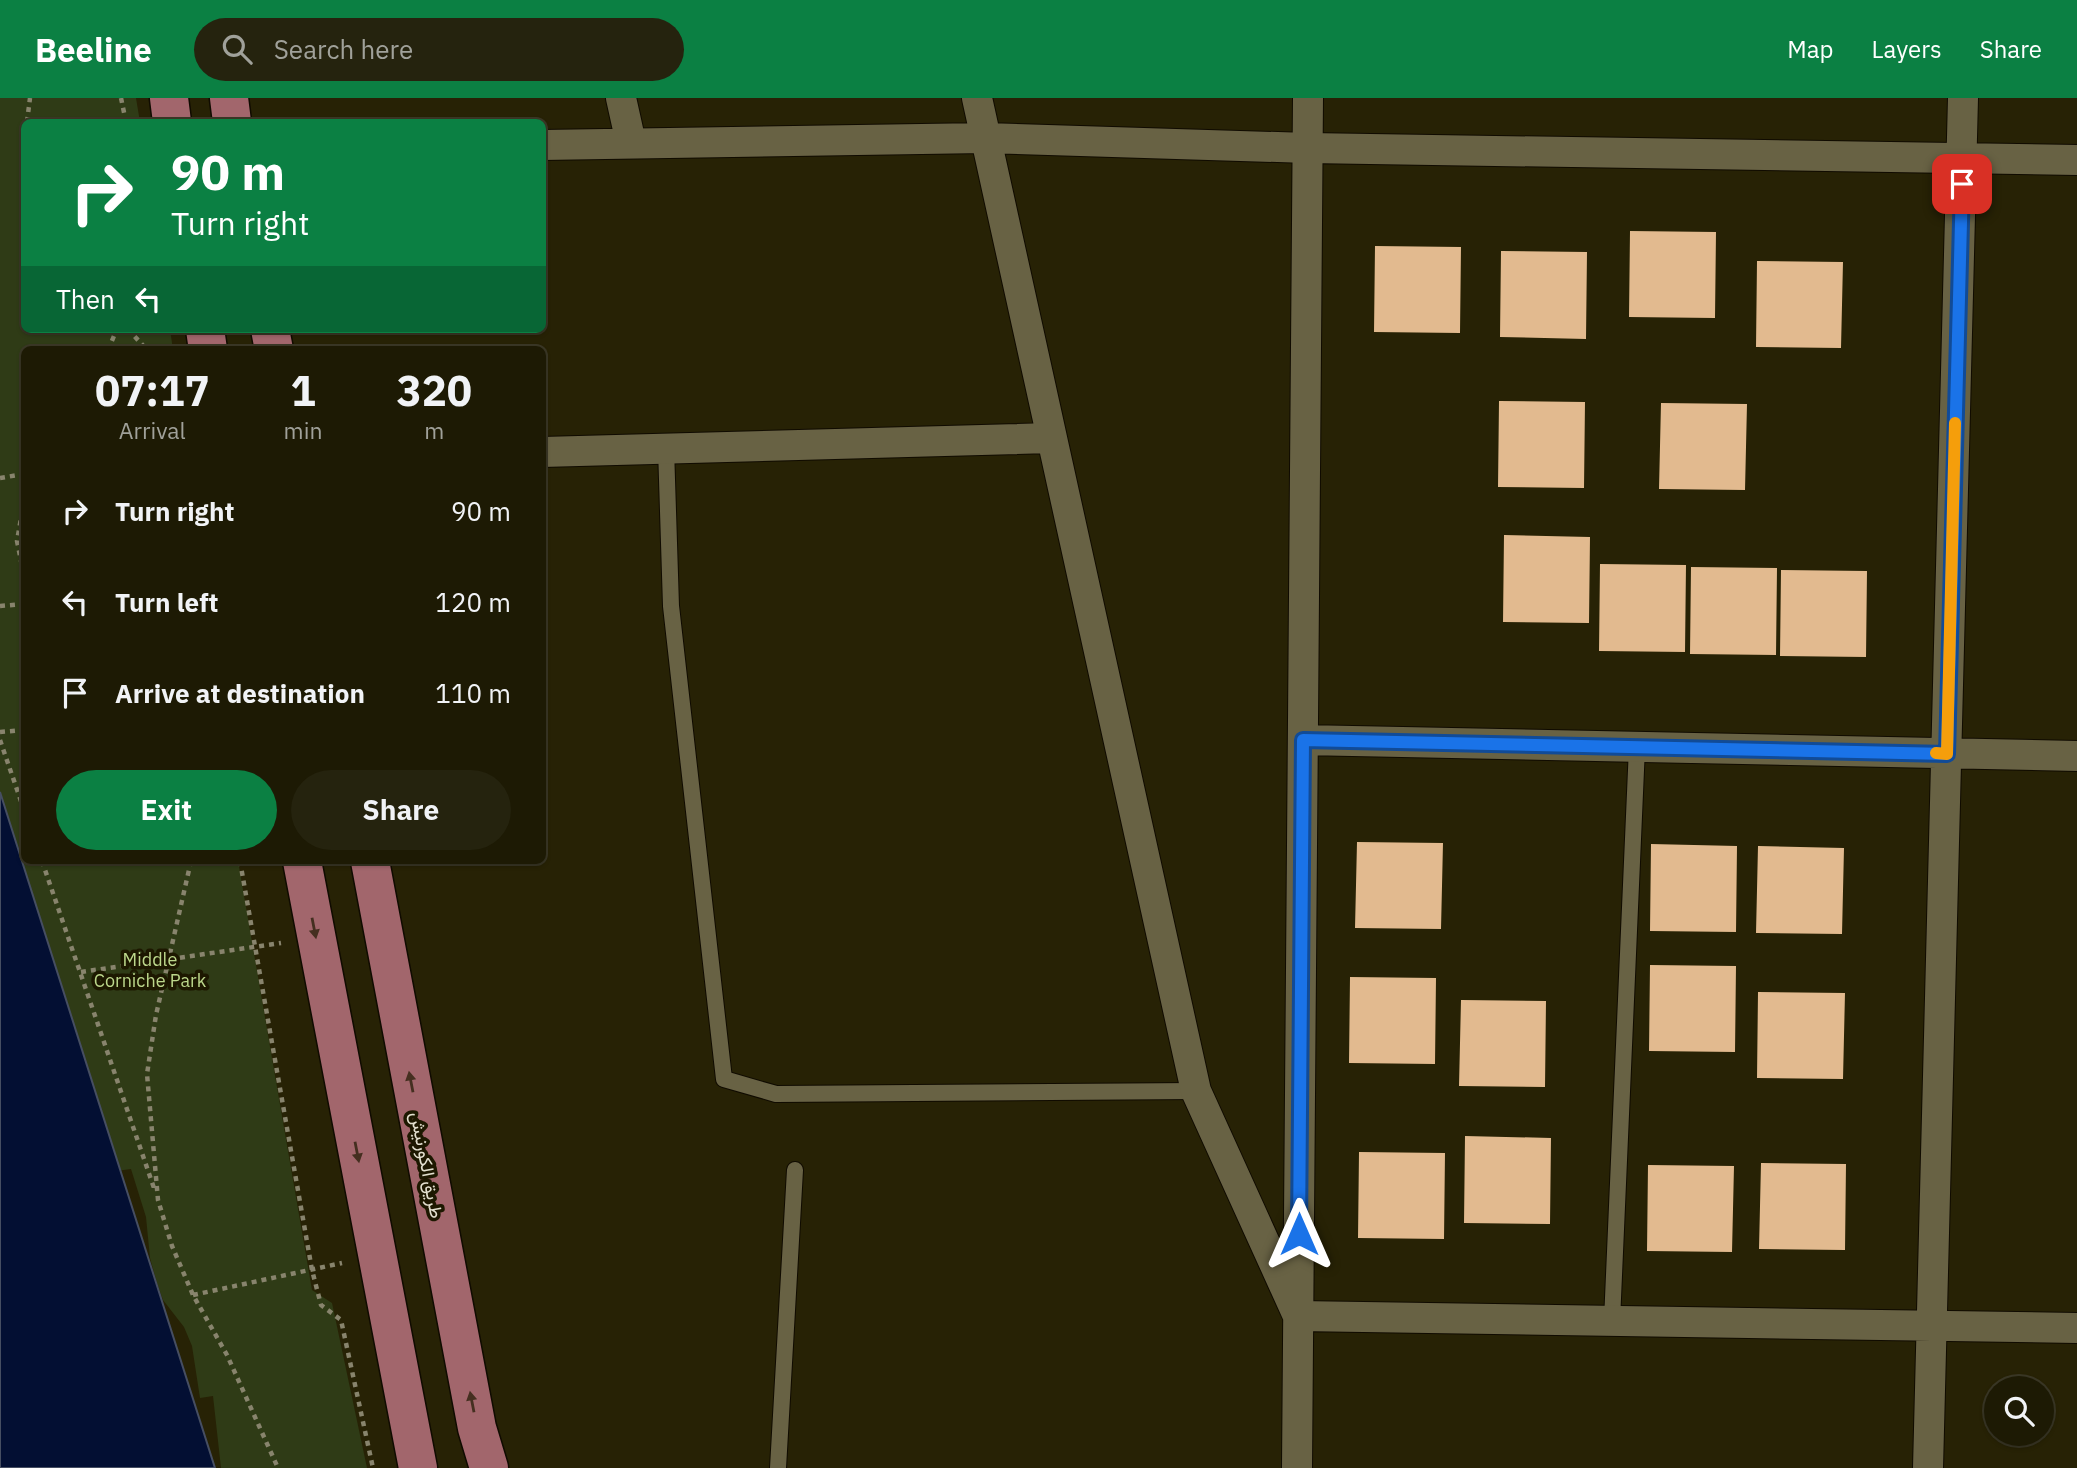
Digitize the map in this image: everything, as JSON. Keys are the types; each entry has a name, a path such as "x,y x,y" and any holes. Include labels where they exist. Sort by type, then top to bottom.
{"main road":[{"path":"169,98 172,119"},
{"path":"229,98 232,119"},
{"path":"303,864 418,1468"},
{"name":"طريق الكورنيش","path":"371,864 477,1428 489,1468"}],"street":[{"path":"621,98 631,143"},
{"path":"977,98 1196,1091 1298,1316"},
{"path":"1297,1468 1308,98"},
{"path":"1928,1468 1963,98"},
{"path":"546,145 985,138 1308,148 2077,160"},
{"path":"546,452 1051,438"},
{"path":"1303,740 2077,756"},
{"path":"1298,1316 2077,1328"}],"lane":[{"path":"666,448 671,606 724,1079 776,1094 1196,1091"},
{"path":"1612,1321 1637,747"},
{"path":"778,1468 795,1170"}],"path":[{"path":"27,119 30,98"},
{"path":"121,98 125,119"},
{"path":"132,333 143,346"},
{"path":"0,478 21,474"},
{"path":"21,518 17,541 21,561"},
{"path":"0,606 21,604"},
{"path":"0,732 21,730"},
{"path":"0,740 21,801"},
{"path":"43,864 172,1246 192,1295 227,1355 278,1468"},
{"path":"158,1199 147,1074 168,960 190,864"},
{"path":"241,864 312,1270 321,1306 341,1320 373,1468"},
{"path":"81,972 316,937"},
{"path":"192,1295 376,1256"}],"green space":[{"name":"Middle Corniche Park","path":"0,98 136,98 140,119 21,119 21,333 171,333 172,346 21,346 21,864 239,864 312,1290 332,1303 367,1468 221,1468 213,1396 200,1398 192,1346 184,1327 163,1300 150,1258 146,1217 131,1169 116,1171 0,827"}],"water":[{"path":"0,792 215,1468 0,1468"}],"building":[{"path":"1630,231 1716,232 1715,318 1629,317"},
{"path":"1375,246 1461,247 1460,333 1374,332"},
{"path":"1501,251 1587,252 1586,339 1500,337"},
{"path":"1757,261 1843,262 1841,348 1756,347"},
{"path":"1499,401 1585,402 1584,488 1498,487"},
{"path":"1661,403 1747,404 1745,490 1659,489"},
{"path":"1504,535 1590,537 1589,623 1503,622"},
{"path":"1600,564 1686,565 1685,652 1599,651"},
{"path":"1691,567 1777,568 1776,655 1690,654"},
{"path":"1781,570 1867,571 1866,657 1780,656"},
{"path":"1357,842 1443,843 1441,929 1355,928"},
{"path":"1651,844 1737,846 1736,932 1650,931"},
{"path":"1758,846 1844,848 1842,934 1756,933"},
{"path":"1650,965 1736,966 1735,1052 1649,1051"},
{"path":"1350,977 1436,978 1435,1064 1349,1063"},
{"path":"1758,992 1845,993 1843,1079 1757,1078"},
{"path":"1461,1000 1546,1001 1545,1087 1459,1086"},
{"path":"1465,1136 1551,1138 1550,1224 1464,1223"},
{"path":"1359,1152 1445,1153 1444,1239 1358,1238"},
{"path":"1761,1163 1846,1164 1845,1250 1759,1249"},
{"path":"1648,1165 1734,1166 1732,1252 1647,1251"}],"slow traffic":[{"path":"1936,753 1947,754 1955,423"}],"route":[{"path":"1299,1234 1303,740 1947,754 1962,184"}]}
